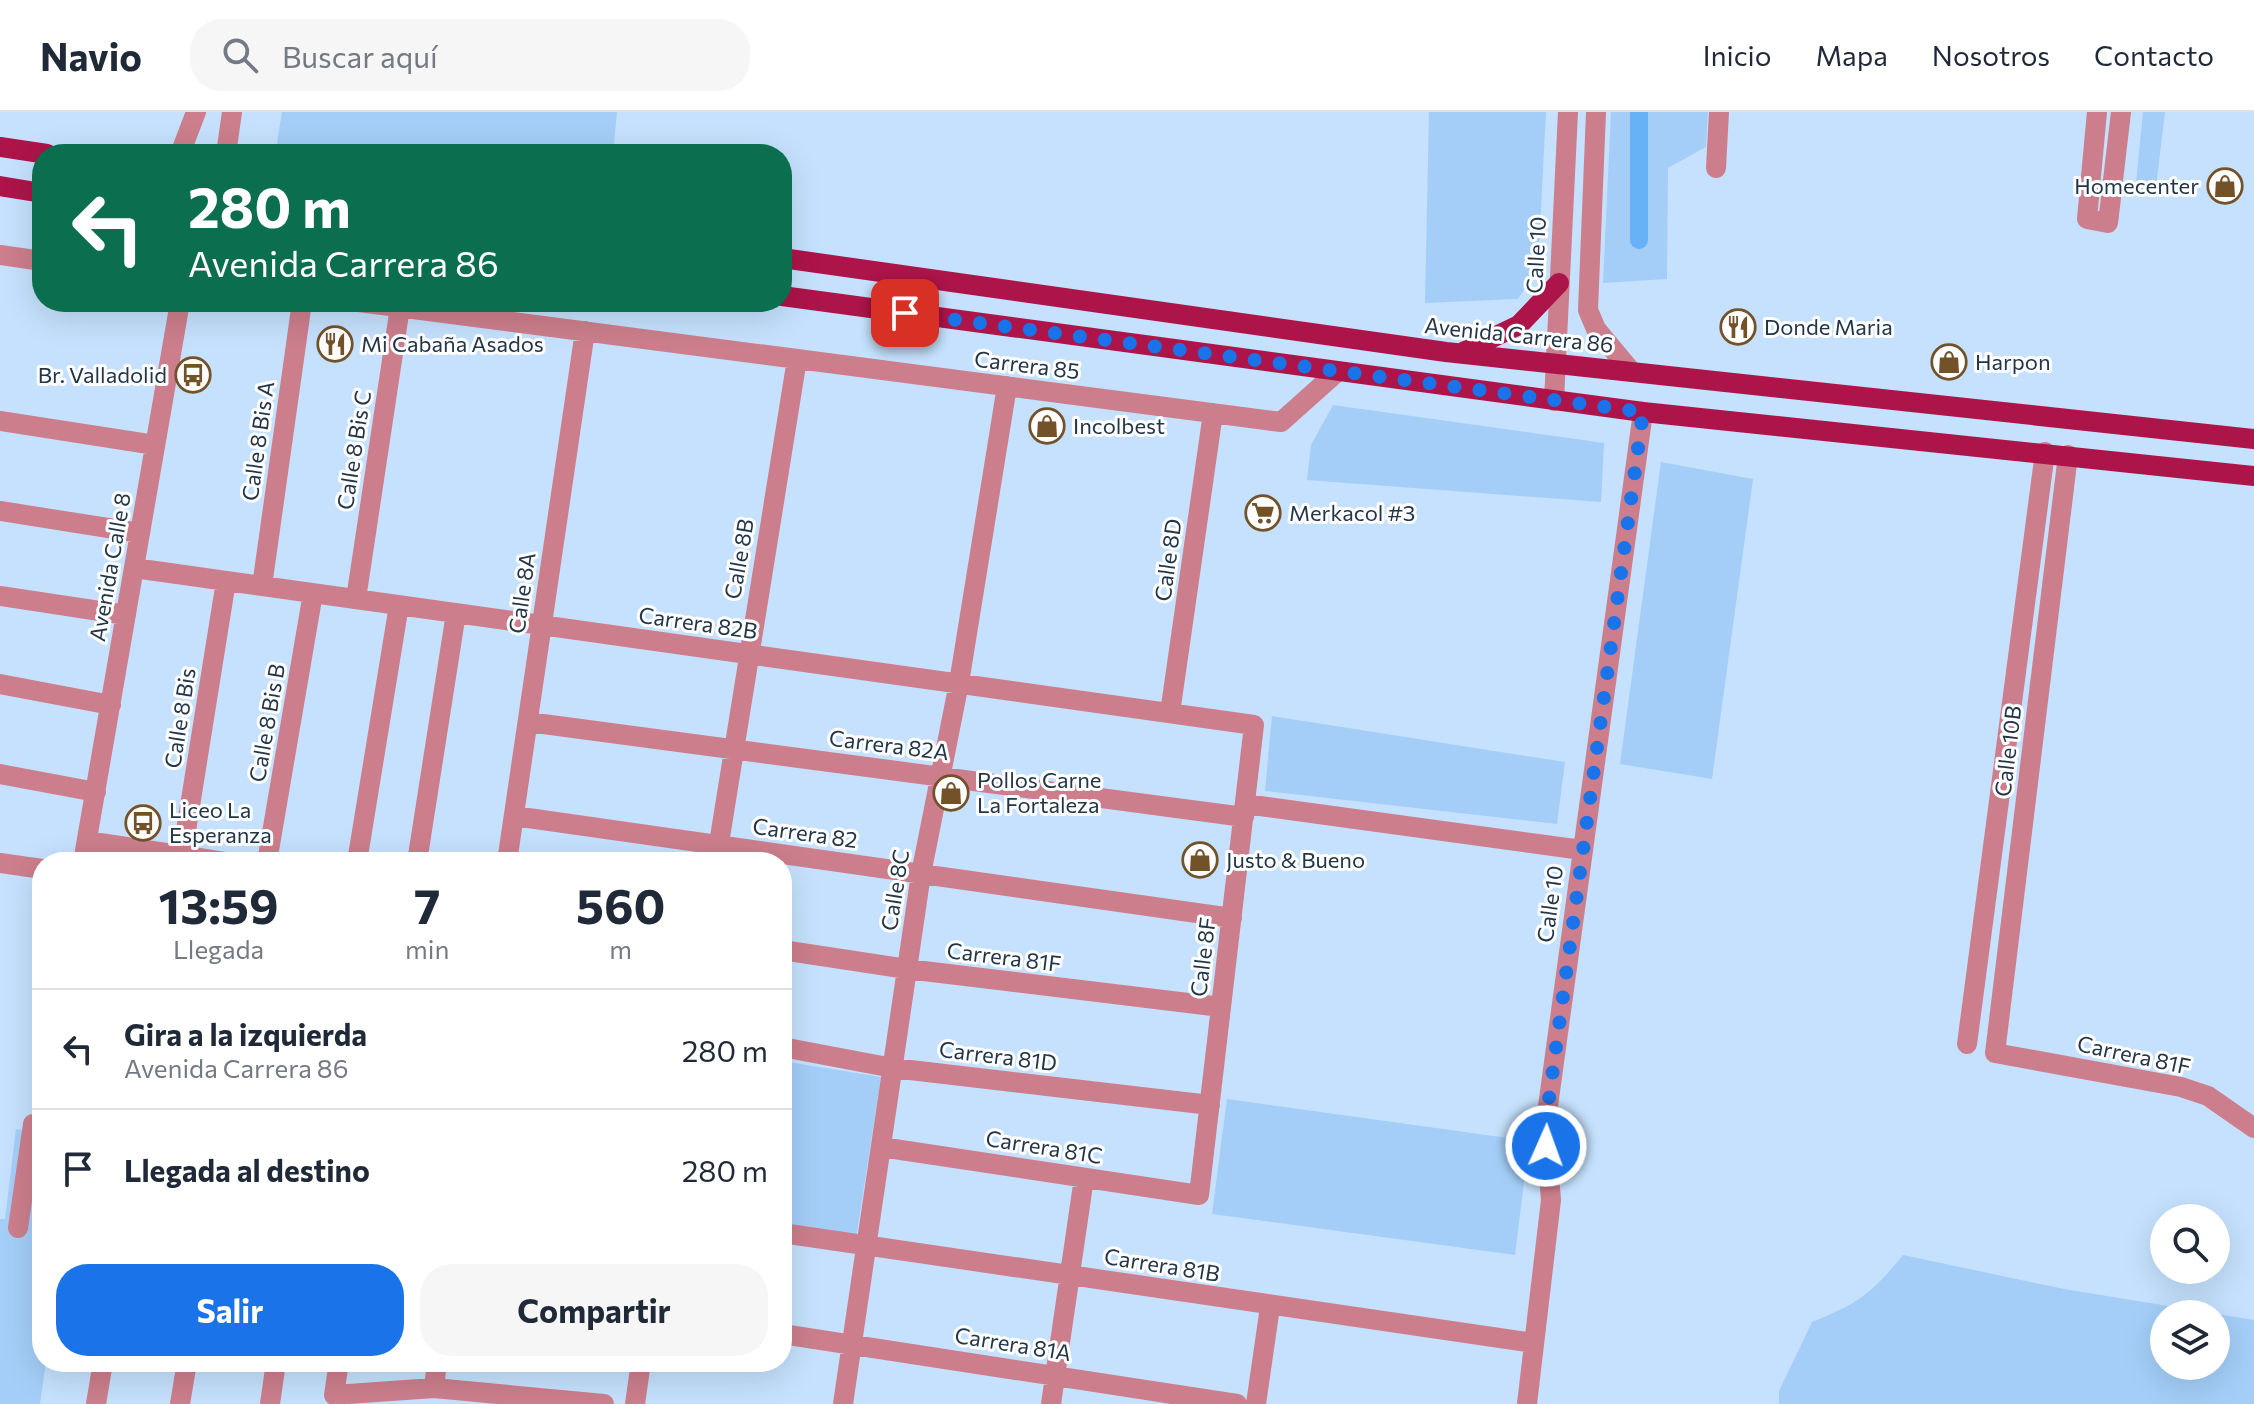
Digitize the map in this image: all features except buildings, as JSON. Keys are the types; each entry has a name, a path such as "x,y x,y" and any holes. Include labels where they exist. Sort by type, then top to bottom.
{"main road":[{"path":"0,147 32,152"},
{"path":"0,186 32,191"},
{"name":"Avenida Carrera 86","path":"792,259 1458,353 2254,439"},
{"path":"1458,353 1490,342 1519,325 1559,283"},
{"path":"792,297 1643,412 2254,476"}],"street":[{"path":"184,144 196,112"},
{"path":"227,144 232,112"},
{"name":"Calle 10","path":"1554,401 1568,112"},
{"path":"1596,112 1588,310 1596,329 1631,371"},
{"path":"1716,168 1719,112"},
{"path":"2097,112 2087,219 2108,223 2121,112"},
{"path":"0,255 32,260"},
{"name":"Avenida Calle 8","path":"85,852 178,312"},
{"name":"Calle 8 Bis A","path":"262,586 301,312"},
{"name":"Calle 8 Bis C","path":"356,599 399,312"},
{"name":"Carrera 85","path":"439,312 1281,422 1337,372"},
{"name":"Calle 8A","path":"509,852 585,331"},
{"name":"Calle 8B","path":"717,852 797,359"},
{"name":"Calle 8C","path":"843,1404 921,874 959,683 1007,386"},
{"name":"Calle 10","path":"1527,1404 1551,1200 1545,1128 1643,412"},
{"name":"Calle 8D","path":"1170,713 1213,413"},
{"path":"0,421 155,445"},
{"name":"Calle 10B","path":"1967,1044 2045,452"},
{"name":"Calle 10B","path":"1995,1053 2068,455"},
{"path":"0,511 140,533"},
{"name":"Carrera 82B","path":"134,568 1254,725"},
{"name":"Calle 8 Bis","path":"183,852 226,581"},
{"name":"Calle 8 Bis B","path":"269,852 313,593"},
{"path":"0,596 126,615"},
{"path":"359,852 399,605"},
{"path":"419,852 456,613"},
{"path":"0,684 111,705"},
{"name":"Carrera 82A","path":"528,722 939,776 1582,850"},
{"name":"Calle 8F","path":"1199,1195 1254,725"},
{"path":"0,774 96,792"},
{"name":"Carrera 82","path":"514,816 706,852"},
{"path":"87,841 145,852"},
{"name":"Carrera 82","path":"792,861 921,874 1232,918"},
{"path":"0,863 32,868"},
{"name":"Carrera 81F","path":"792,952 907,969 1221,1007"},
{"name":"Carrera 81D","path":"792,1049 893,1068 1210,1105"},
{"name":"Carrera 81F","path":"1995,1053 2181,1087 2208,1096 2254,1128"},
{"name":"Carrera 81C","path":"881,1147 1199,1195"},
{"path":"18,1228 32,1151"},
{"path":"1051,1404 1084,1178"},
{"name":"Carrera 81B","path":"792,1234 1270,1307 1534,1343"},
{"path":"1256,1404 1270,1307"},
{"name":"Carrera 81A","path":"792,1335 1237,1404"},
{"path":"96,1404 101,1372"},
{"path":"180,1404 185,1372"},
{"path":"270,1404 275,1372"},
{"path":"337,1372 334,1395 434,1388 457,1396 604,1404"},
{"path":"434,1388 436,1372"},
{"path":"635,1404 640,1372"}],"shaded area":[{"path":"282,112 617,112 614,144 277,144"},
{"path":"1429,112 1546,112 1538,269 1518,299 1425,303"},
{"path":"1611,112 1708,112 1706,147 1668,168 1667,279 1603,283"},
{"path":"2143,112 2165,112 2155,195 2135,193"},
{"path":"1333,405 1604,443 1601,502 1307,480 1311,445"},
{"path":"1661,462 1753,479 1712,779 1620,764"},
{"path":"1272,716 1565,762 1557,824 1265,791"},
{"path":"792,1063 881,1077 856,1239 792,1228"},
{"path":"1227,1099 1529,1141 1515,1255 1212,1214"},
{"path":"16,1129 32,1133 32,1372 45,1372 40,1404 0,1404 0,1219 5,1219"},
{"path":"1903,1255 2064,1289 2150,1303 2150,1380 2230,1380 2230,1316 2254,1320 2254,1404 1779,1404 1779,1391 1812,1322 1841,1309 1873,1288"}],"waterway":[{"path":"1639,112 1639,240"}],"place":[{"name":"Homecenter","path":"2225,186"},
{"name":"Donde Maria","path":"1738,327"},
{"name":"Mi Cabaña Asados","path":"335,344"},
{"name":"Harpon","path":"1949,362"},
{"name":"Br. Valladolid","path":"193,375"},
{"name":"Incolbest","path":"1047,426"},
{"name":"Merkacol #3","path":"1263,513"},
{"name":"Pollos Carne La Fortaleza","path":"951,793"},
{"name":"Liceo La Esperanza","path":"143,823"},
{"name":"Justo & Bueno","path":"1200,860"}],"route":[{"path":"905,313 1643,412 1561,1001 1545,1128 1546,1146"}]}
